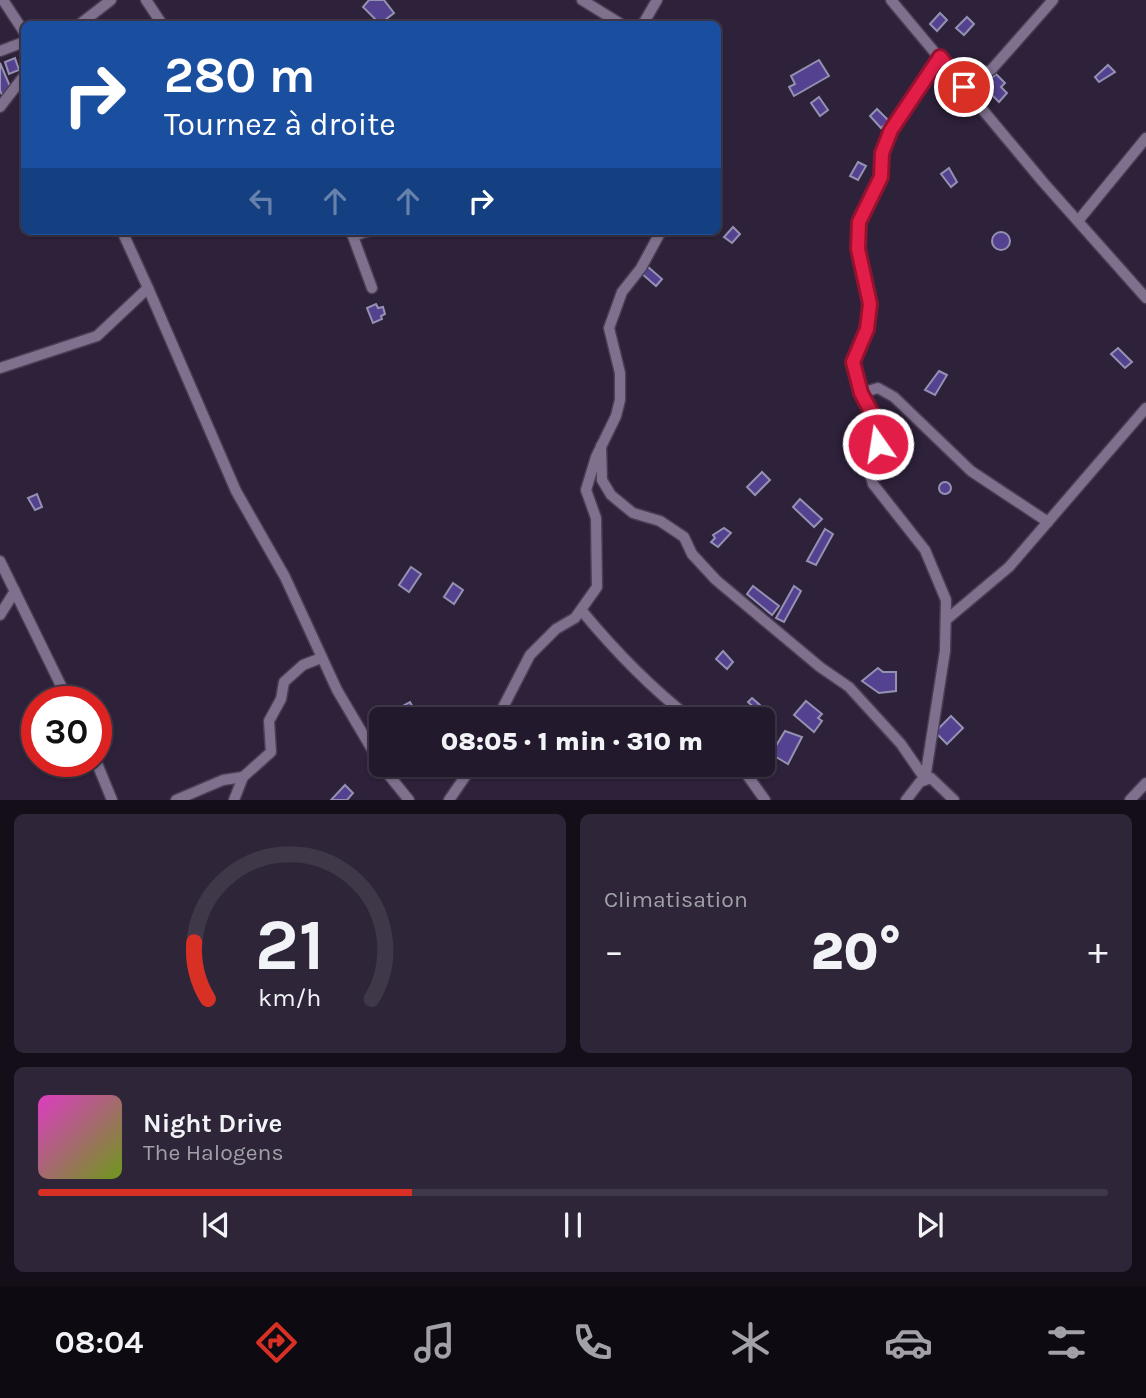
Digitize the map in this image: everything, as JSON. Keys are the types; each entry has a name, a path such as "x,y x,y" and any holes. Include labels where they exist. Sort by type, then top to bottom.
{"street":[{"path":"3,0 21,27"},
{"path":"84,21 111,0"},
{"path":"146,0 160,21"},
{"path":"582,0 616,21"},
{"path":"644,21 657,0"},
{"path":"891,0 1146,298"},
{"path":"964,87 992,69 1053,0"},
{"path":"0,51 21,43"},
{"path":"906,800 925,779 943,662 946,620 944,590 932,562 873,484 868,471 878,437 873,415 861,393 853,362 867,329 870,304 858,249 859,222 879,185 882,153 891,130 940,57"},
{"path":"0,107 21,80"},
{"path":"1077,220 1146,138"},
{"path":"124,235 236,491 285,577 321,658 371,750 409,800"},
{"path":"353,235 372,288"},
{"path":"502,707 530,654 549,635 582,611 595,591 598,580 594,555 596,518 586,490 601,446 617,416 621,383 609,328 622,292 641,268 659,235"},
{"path":"0,368 96,336 148,288"},
{"path":"861,393 878,388 894,397 971,471 1048,522"},
{"path":"946,620 1009,568 1146,408"},
{"path":"601,446 602,480 611,495 632,513 660,521 684,537 692,554 716,580 820,667 849,687 901,744 925,779"},
{"path":"0,562 61,686"},
{"path":"0,615 15,591"},
{"path":"582,611 617,653 676,707"},
{"path":"234,800 243,777 271,752 269,721 281,699 286,678 303,665 321,658"},
{"path":"103,777 112,800"},
{"path":"176,800 223,780 243,777"},
{"path":"449,800 465,777"},
{"path":"749,777 765,800"},
{"path":"925,779 931,778 954,800"},
{"path":"1130,800 1146,783"}],"building":[{"path":"369,0 384,0 394,13 384,21 377,21 363,7"},
{"path":"940,13 947,20 937,31 930,24"},
{"path":"967,17 974,24 964,35 956,28"},
{"path":"15,58 19,70 9,74 5,62"},
{"path":"819,60 829,76 794,96 789,87 795,84 791,76"},
{"path":"0,63 12,91 2,95 0,90"},
{"path":"1108,65 1115,72 1099,82 1095,77"},
{"path":"996,74 1005,83 1001,87 1007,93 999,102 983,86"},
{"path":"819,97 828,110 820,116 811,103"},
{"path":"877,109 889,121 881,128 870,116"},
{"path":"858,162 866,166 858,180 850,176"},
{"path":"949,168 957,182 951,187 941,174"},
{"path":"733,227 740,234 732,243 724,237"},
{"path":"1001,232 1007,235 1010,241 1007,247 1001,250 995,247 992,241 995,235"},
{"path":"647,266 662,279 656,286 641,273"},
{"path":"376,304 378,308 383,307 385,314 381,316 382,319 373,323 367,308"},
{"path":"1118,348 1132,362 1125,368 1111,354"},
{"path":"939,371 947,375 935,395 925,390"},
{"path":"762,472 770,480 755,495 747,487"},
{"path":"940,483 950,483 950,493 940,493"},
{"path":"37,494 42,507 35,510 28,498"},
{"path":"800,499 822,519 814,527 793,507"},
{"path":"724,528 731,533 718,547 711,542 715,538 713,535"},
{"path":"825,529 833,534 816,565 807,561"},
{"path":"411,567 421,574 409,592 399,585"},
{"path":"453,583 463,590 454,604 444,597"},
{"path":"753,586 779,606 772,615 747,594"},
{"path":"794,586 801,591 784,622 776,618"},
{"path":"723,651 733,662 727,669 716,659"},
{"path":"878,668 883,672 896,672 896,691 879,693 862,681"},
{"path":"752,698 762,707 753,707 748,702"},
{"path":"806,701 822,714 818,718 822,721 814,732 794,715"},
{"path":"951,716 963,728 947,744 935,732"},
{"path":"785,731 802,737 788,764 775,756 775,747"},
{"path":"345,785 353,793 347,800 331,800"}],"route":[{"path":"878,444 873,415 861,393 853,362 867,329 870,304 858,249 859,222 876,192 881,177 882,153 891,130 940,57 964,87"}]}
